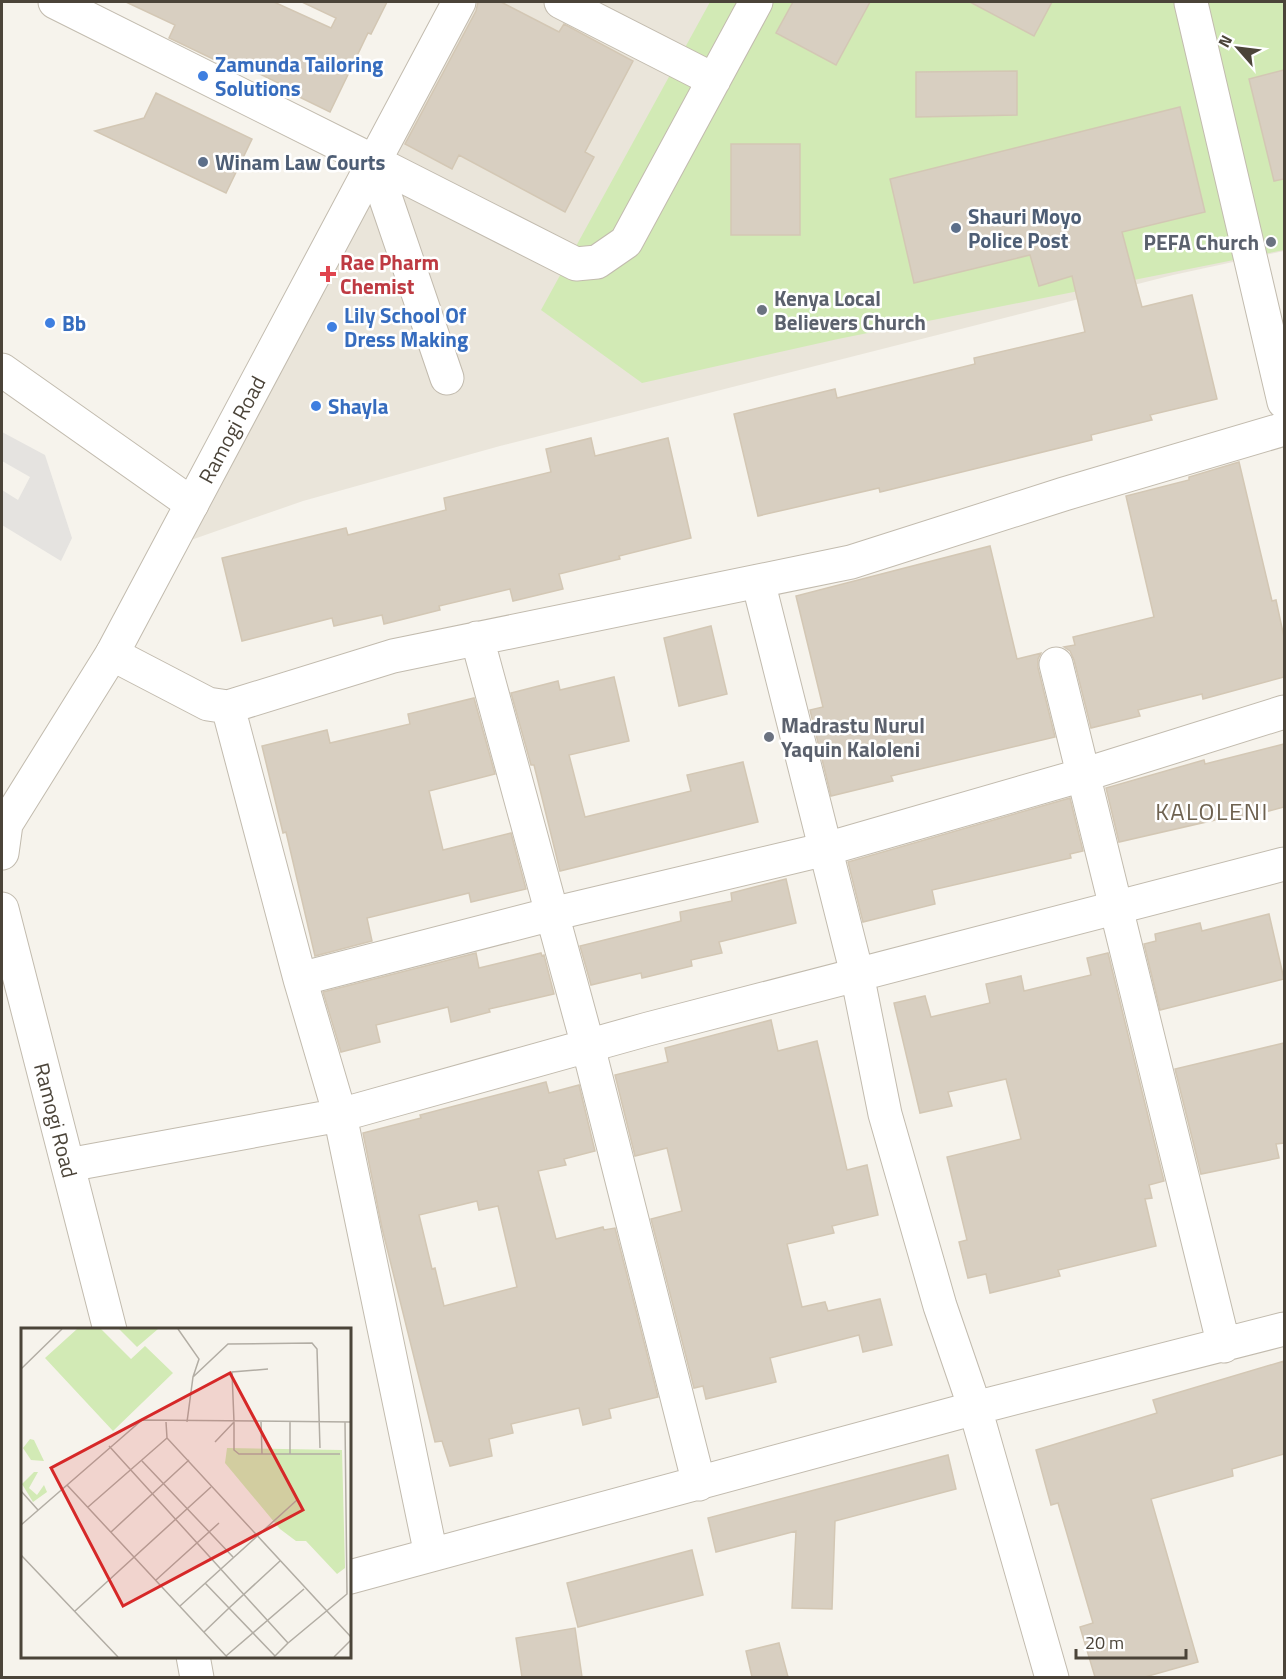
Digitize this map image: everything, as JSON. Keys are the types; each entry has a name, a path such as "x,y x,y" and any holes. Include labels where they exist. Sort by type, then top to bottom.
{"street":[{"path":"55,2 576,264 597,262 626,242 756,2"},
{"name":"Ramogi Road","path":"2,853 6,824 112,654 459,2"},
{"path":"561,2 714,80"},
{"path":"1191,3 1284,402"},
{"path":"373,160 447,378"},
{"path":"2,370 192,504"},
{"path":"112,654 208,704 228,707 393,656 851,562 1064,494 1284,429"},
{"path":"758,581 857,974 885,1114 940,1306 975,1408 1052,1677"},
{"path":"477,638 588,1046 699,1484"},
{"path":"1056,664 1224,1346"},
{"path":"228,707 300,979 340,1115 431,1555"},
{"path":"300,979 552,914 826,849 1083,775 1284,712"},
{"path":"68,1165 340,1115 857,974 1284,864"},
{"name":"Ramogi Road","path":"2,909 110,1328"},
{"path":"351,1577 975,1408 1284,1329"},
{"path":"193,1658 197,1677"}],"shaded area":[{"path":"459,2 1284,2 1284,251 1173,275 500,446 303,501 168,548"},
{"path":"2,432 45,455 72,538 61,561 2,525 2,490 18,500 30,477 2,461"}],"green space":[{"path":"710,2 1284,2 1284,250 838,339 642,383 541,310"}],"building":[{"path":"126,2 274,2 331,28 336,18 302,2 387,2 371,34 368,33 330,112 291,93 293,90 218,54 215,60 169,38 175,25"},
{"path":"478,2 501,2 559,32 564,24 633,61 585,152 594,157 565,212 459,155 452,169 405,144 476,11"},
{"path":"793,2 870,2 836,65 776,33"},
{"path":"970,2 1052,2 1034,36"},
{"path":"1284,70 1284,179 1274,181 1249,79"},
{"path":"1017,71 1017,115 916,117 916,72"},
{"path":"156,93 252,139 226,193 95,131 144,118"},
{"path":"1180,107 1205,212 1122,232 1142,307 1192,295 1217,399 1150,415 1152,420 1091,435 1092,440 880,492 879,488 758,516 734,414 835,389 837,398 975,364 974,358 1085,332 1072,276 1039,286 1030,255 914,283 890,179"},
{"path":"731,144 800,144 800,235 731,235"},
{"path":"591,438 595,456 668,438 691,538 559,574 563,589 513,601 510,589 439,606 440,610 384,624 382,615 334,626 332,618 242,641 222,558 346,528 348,535 446,510 444,498 551,472 546,449"},
{"path":"1239,462 1272,601 1276,600 1284,637 1284,677 1203,699 1202,694 1138,710 1140,716 1091,728 1074,660 1070,651 1064,647 1075,645 1073,637 1154,617 1126,496 1189,480 1189,477"},
{"path":"990,546 1017,659 1041,653 1038,668 1055,737 891,776 893,781 831,796 810,710 823,707 796,596"},
{"path":"711,626 727,694 679,706 664,638"},
{"path":"614,677 629,741 569,755 585,817 691,791 687,775 743,762 758,822 560,871 534,765 531,765 511,693 558,681 560,690"},
{"path":"474,698 495,774 429,791 443,850 511,833 526,889 471,902 469,893 367,918 372,941 315,956 286,832 283,833 262,746 327,730 330,743 410,724 408,714"},
{"path":"1284,744 1284,807 1238,819 1237,815 1119,842 1106,788 1204,760 1205,764"},
{"path":"1070,798 1083,851 1070,854 1071,858 932,890 935,904 863,922 848,862"},
{"path":"786,879 796,923 719,942 722,953 691,960 692,966 642,978 641,973 591,985 580,946 681,921 680,912 732,901 731,893"},
{"path":"1269,914 1284,979 1160,1010 1144,944 1156,941 1155,934 1200,923 1202,931"},
{"path":"476,953 479,968 541,953 542,956 544,955 554,994 489,1009 490,1012 451,1022 448,1007 376,1025 380,1042 341,1052 323,992"},
{"path":"1108,953 1164,1181 1149,1185 1152,1198 1145,1199 1156,1246 1058,1270 1060,1276 990,1293 986,1274 968,1278 959,1242 967,1240 947,1157 1021,1139 1006,1079 948,1092 952,1106 920,1113 894,1003 925,996 931,1017 990,1003 986,984 1021,976 1024,991 1091,975 1087,958"},
{"path":"771,1020 778,1051 817,1041 847,1170 867,1165 878,1215 832,1226 834,1233 787,1244 802,1307 825,1302 828,1311 880,1299 892,1345 863,1352 859,1335 770,1358 776,1382 706,1399 703,1386 694,1388 651,1219 682,1211 667,1148 635,1156 615,1075 668,1062 665,1048"},
{"path":"1284,1043 1284,1143 1276,1144 1279,1158 1201,1174 1175,1069"},
{"path":"546,1082 549,1093 579,1085 595,1151 564,1159 566,1165 538,1171 556,1239 603,1227 604,1230 615,1228 658,1397 609,1409 611,1418 583,1425 579,1408 511,1424 513,1433 489,1439 492,1456 450,1466 442,1441 435,1442 382,1228 363,1133 421,1118 420,1115","holes":["477,1201 479,1210 498,1206 517,1287 444,1306 419,1215"]},
{"path":"1284,1361 1284,1454 1232,1469 1233,1476 1151,1499 1198,1662 1145,1677 1095,1677 1080,1627 1093,1623 1058,1503 1051,1505 1036,1450 1157,1413 1153,1400"},
{"path":"948,1455 956,1489 835,1521 832,1609 792,1608 796,1531 716,1552 708,1518"},
{"path":"692,1550 703,1595 578,1627 567,1583"},
{"path":"575,1628 582,1677 522,1677 516,1638"},
{"path":"779,1643 788,1677 752,1677 746,1651"}],"place":[{"name":"Zamunda Tailoring Solutions","path":"203,76"},
{"name":"Winam Law Courts","path":"203,162"},
{"name":"Shauri Moyo Police Post","path":"956,228"},
{"name":"PEFA Church","path":"1271,242"},
{"name":"Rae Pharm Chemist","path":"328,274"},
{"name":"Kenya Local Believers Church","path":"762,310"},
{"name":"Bb","path":"50,323"},
{"name":"Lily School Of Dress Making","path":"332,327"},
{"name":"Shayla","path":"316,406"},
{"name":"Madrastu Nurul Yaquin Kaloleni","path":"769,737"}],"district":[{"name":"KALOLENI","path":"1212,811"}]}
